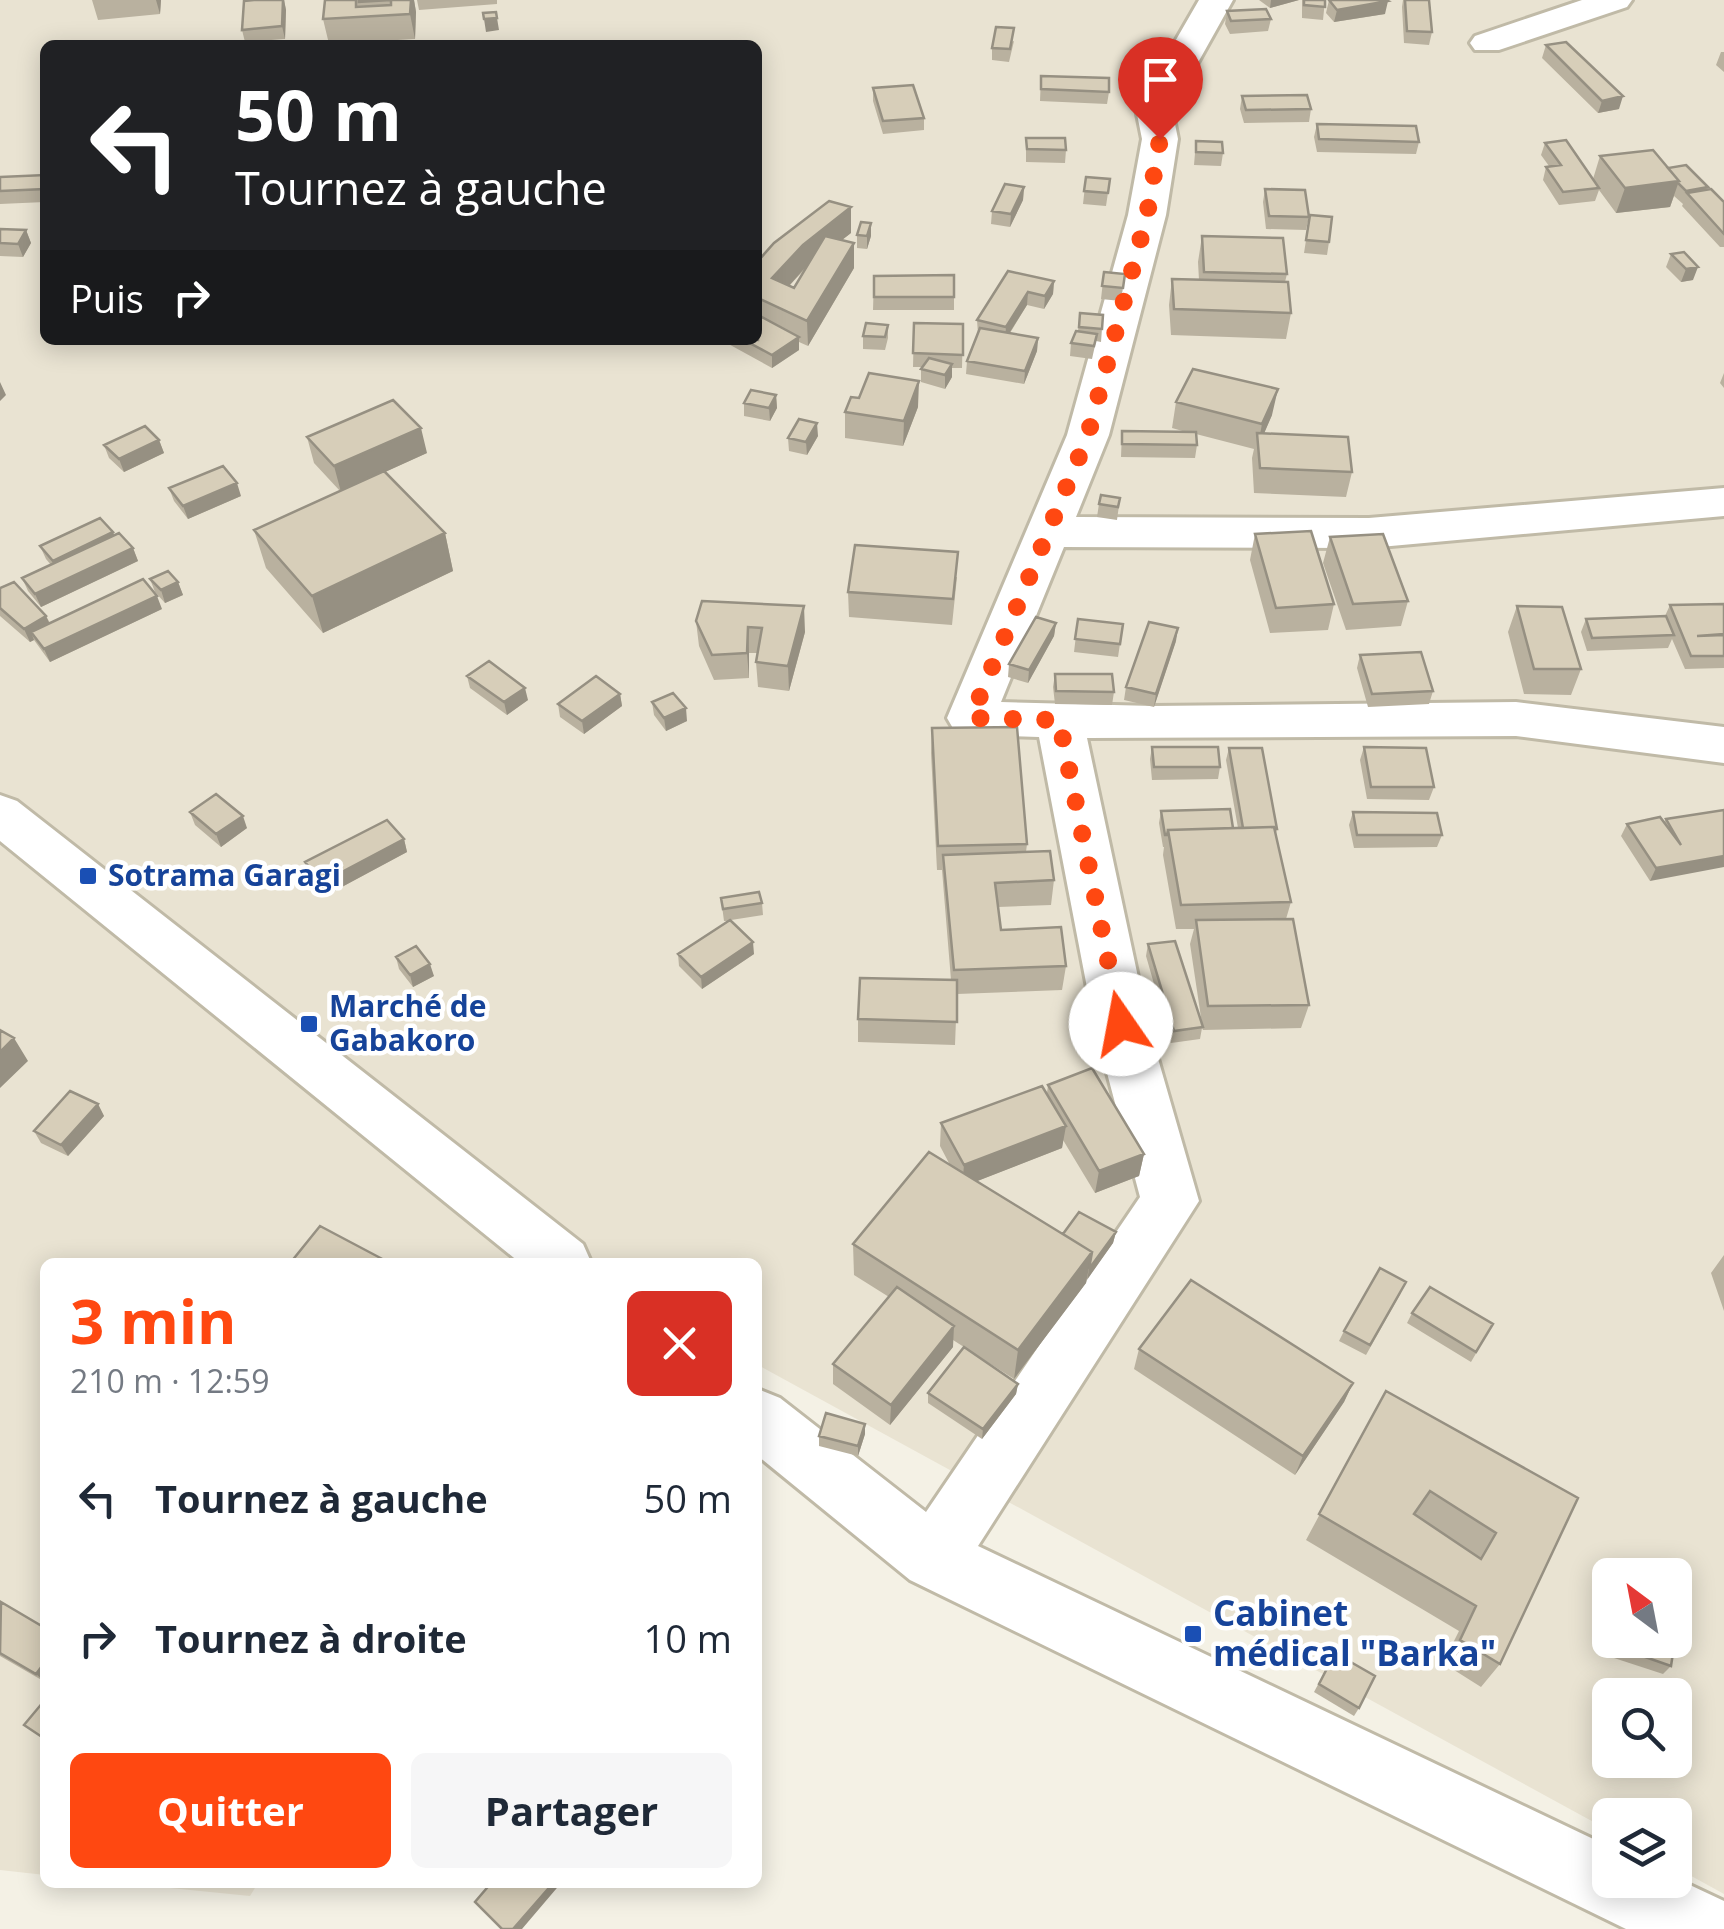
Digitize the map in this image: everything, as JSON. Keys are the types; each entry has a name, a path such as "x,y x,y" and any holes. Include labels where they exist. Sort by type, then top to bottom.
{"street":[{"path":"1216,0 1154,109 1160,139 1147,215 1088,435 971,718 1516,719 1724,745"},
{"path":"1486,43 1615,0"},
{"path":"1048,532 1369,533 1724,502"},
{"path":"932,1558 1170,1201 1121,1024 1059,720"},
{"path":"0,814 557,1258"},
{"path":"762,1421 932,1558 1704,1929"}],"shaded area":[{"path":"0,0 1724,0 1724,1894 1692,1876 1692,1798 1592,1798 1592,1821 762,1367 762,1258 40,1258 40,1874 0,1870"},
{"path":"170,1888 255,1888 250,1896"}],"building":[{"path":"283,0 282,26 242,30 244,1"},
{"path":"325,0 356,0 356,7 411,0 410,14 323,19"},
{"path":"1304,0 1325,0 1325,7 1304,5"},
{"path":"1329,0 1386,0 1388,1 1337,10"},
{"path":"1405,0 1429,0 1432,32 1407,31"},
{"path":"1266,9 1271,19 1231,21 1227,11"},
{"path":"496,12 497,18 484,19 483,13"},
{"path":"996,27 1014,28 1010,49 992,48"},
{"path":"1566,42 1623,96 1602,101 1546,45"},
{"path":"1041,76 1109,78 1109,92 1041,89"},
{"path":"913,85 924,118 883,121 873,88"},
{"path":"1307,95 1311,109 1246,110 1242,96"},
{"path":"1317,124 1416,126 1419,142 1319,139"},
{"path":"1026,138 1065,138 1066,150 1027,149"},
{"path":"1566,140 1599,188 1563,192 1546,167 1561,165 1545,143"},
{"path":"1196,141 1222,142 1223,153 1196,152"},
{"path":"1653,150 1679,181 1625,188 1600,156"},
{"path":"1686,165 1708,187 1686,191 1677,182 1668,168"},
{"path":"40,175 40,189 0,191 0,177"},
{"path":"1086,177 1110,179 1108,193 1084,191"},
{"path":"1005,184 1024,187 1011,214 992,211"},
{"path":"1265,189 1305,190 1309,217 1269,216"},
{"path":"1711,189 1724,202 1724,234 1687,193"},
{"path":"829,201 851,207 803,245 772,278 794,288 825,236 854,243 807,321 762,300 762,256"},
{"path":"1310,215 1332,217 1329,242 1306,240"},
{"path":"861,222 871,223 867,236 857,235"},
{"path":"0,229 26,230 18,244 0,243"},
{"path":"1202,236 1283,238 1287,274 1204,272"},
{"path":"1684,252 1698,267 1686,269 1671,254"},
{"path":"1008,271 1054,281 1045,296 1028,292 1006,327 977,320"},
{"path":"1104,272 1125,274 1123,288 1102,286"},
{"path":"954,275 954,297 874,297 874,276"},
{"path":"1172,279 1288,282 1291,313 1174,309"},
{"path":"1080,313 1103,315 1102,329 1079,327"},
{"path":"762,317 799,337 772,355 753,345 762,345"},
{"path":"866,323 888,325 885,337 863,336"},
{"path":"914,323 963,324 963,355 913,353"},
{"path":"980,328 1038,338 1025,371 967,361"},
{"path":"1076,331 1097,334 1094,346 1071,343"},
{"path":"929,358 952,364 945,375 921,369"},
{"path":"1193,369 1278,389 1262,424 1176,402"},
{"path":"869,373 919,381 904,421 845,412 851,397 859,398"},
{"path":"751,390 776,395 769,408 744,403"},
{"path":"393,400 421,428 334,466 307,437"},
{"path":"799,419 817,423 806,442 788,438"},
{"path":"145,426 159,440 119,459 104,445"},
{"path":"1122,431 1196,432 1197,445 1122,444"},
{"path":"1257,433 1348,437 1352,472 1260,468"},
{"path":"223,466 237,483 183,506 169,488"},
{"path":"384,471 445,533 312,596 254,530"},
{"path":"1101,495 1120,498 1118,507 1099,504"},
{"path":"100,518 113,532 53,561 40,546"},
{"path":"1311,531 1334,604 1276,608 1255,534"},
{"path":"119,533 133,548 35,594 22,578"},
{"path":"1383,534 1408,601 1353,604 1330,537"},
{"path":"855,545 958,552 953,599 848,592"},
{"path":"168,571 178,582 161,590 150,579"},
{"path":"143,579 157,596 44,649 31,632"},
{"path":"14,582 46,616 24,629 0,608 0,588"},
{"path":"702,601 804,606 788,666 756,662 762,628 748,627 747,653 712,655 696,621"},
{"path":"1724,604 1724,634 1697,636 1724,635 1724,656 1691,656 1670,605"},
{"path":"1517,606 1562,607 1581,669 1534,669"},
{"path":"1666,616 1674,635 1592,638 1586,619"},
{"path":"1036,617 1056,623 1029,670 1009,664"},
{"path":"1078,619 1123,624 1120,644 1075,639"},
{"path":"1149,622 1178,628 1156,694 1126,687"},
{"path":"1421,652 1433,691 1372,694 1360,655"},
{"path":"489,661 525,688 504,702 467,676"},
{"path":"1055,674 1112,674 1114,692 1056,691"},
{"path":"596,676 620,694 582,721 558,704"},
{"path":"673,693 686,708 664,718 652,702"},
{"path":"1017,727 1027,844 938,846 932,728"},
{"path":"1152,747 1218,747 1220,767 1154,767"},
{"path":"1364,747 1426,748 1434,787 1371,787"},
{"path":"1229,748 1262,748 1277,829 1243,828"},
{"path":"216,794 243,816 216,834 190,812"},
{"path":"1230,809 1233,828 1168,830 1165,835 1161,811"},
{"path":"1724,810 1724,856 1656,868 1627,824 1660,817 1681,845 1666,819"},
{"path":"1353,812 1437,813 1442,835 1357,835"},
{"path":"387,820 404,839 321,883 305,862"},
{"path":"1274,827 1291,902 1181,905 1168,830"},
{"path":"1050,851 1054,880 995,883 1001,930 1061,927 1066,966 954,970 943,855"},
{"path":"759,892 762,903 723,909 721,898"},
{"path":"1293,919 1309,1005 1208,1006 1196,920"},
{"path":"730,920 753,942 701,977 678,954"},
{"path":"1175,941 1203,1027 1174,1031 1148,944"},
{"path":"416,946 430,964 410,975 396,957"},
{"path":"860,978 957,980 957,1022 858,1019"},
{"path":"0,1030 14,1038 0,1052"},
{"path":"1092,1068 1144,1154 1099,1171 1048,1085"},
{"path":"1042,1086 1066,1126 964,1165 941,1123"},
{"path":"70,1091 98,1104 61,1145 34,1131"},
{"path":"929,1152 1092,1252 1018,1350 853,1244"},
{"path":"1079,1212 1116,1232 1089,1269 1092,1252 1063,1234"},
{"path":"320,1226 380,1258 294,1258"},
{"path":"1380,1268 1406,1282 1370,1345 1344,1331"},
{"path":"1191,1280 1353,1383 1303,1456 1139,1349"},
{"path":"897,1287 954,1326 891,1405 833,1364"},
{"path":"1430,1287 1493,1324 1476,1352 1412,1313"},
{"path":"964,1347 1018,1384 983,1429 928,1393"},
{"path":"1386,1391 1578,1498 1500,1664 1460,1640 1476,1606 1319,1514","holes":["1430,1491 1496,1533 1481,1559 1414,1514"]},
{"path":"826,1413 865,1424 858,1446 819,1436"},
{"path":"1,1602 40,1625 40,1669 36,1674 0,1653"},
{"path":"1335,1653 1375,1676 1359,1708 1319,1684"},
{"path":"1648,1658 1672,1658 1671,1666"},
{"path":"40,1706 40,1736 24,1725"},
{"path":"487,1888 549,1888 513,1929 502,1929 475,1902"}],"place":[{"name":"Sotrama Garagi","path":"88,876"},
{"name":"Marché de Gabakoro","path":"309,1024"},
{"name":"Cabinet médical \"Barka\"","path":"1193,1634"}],"route":[{"path":"1121,1024 1059,720 971,718 1088,435 1147,215 1160,139"}]}
